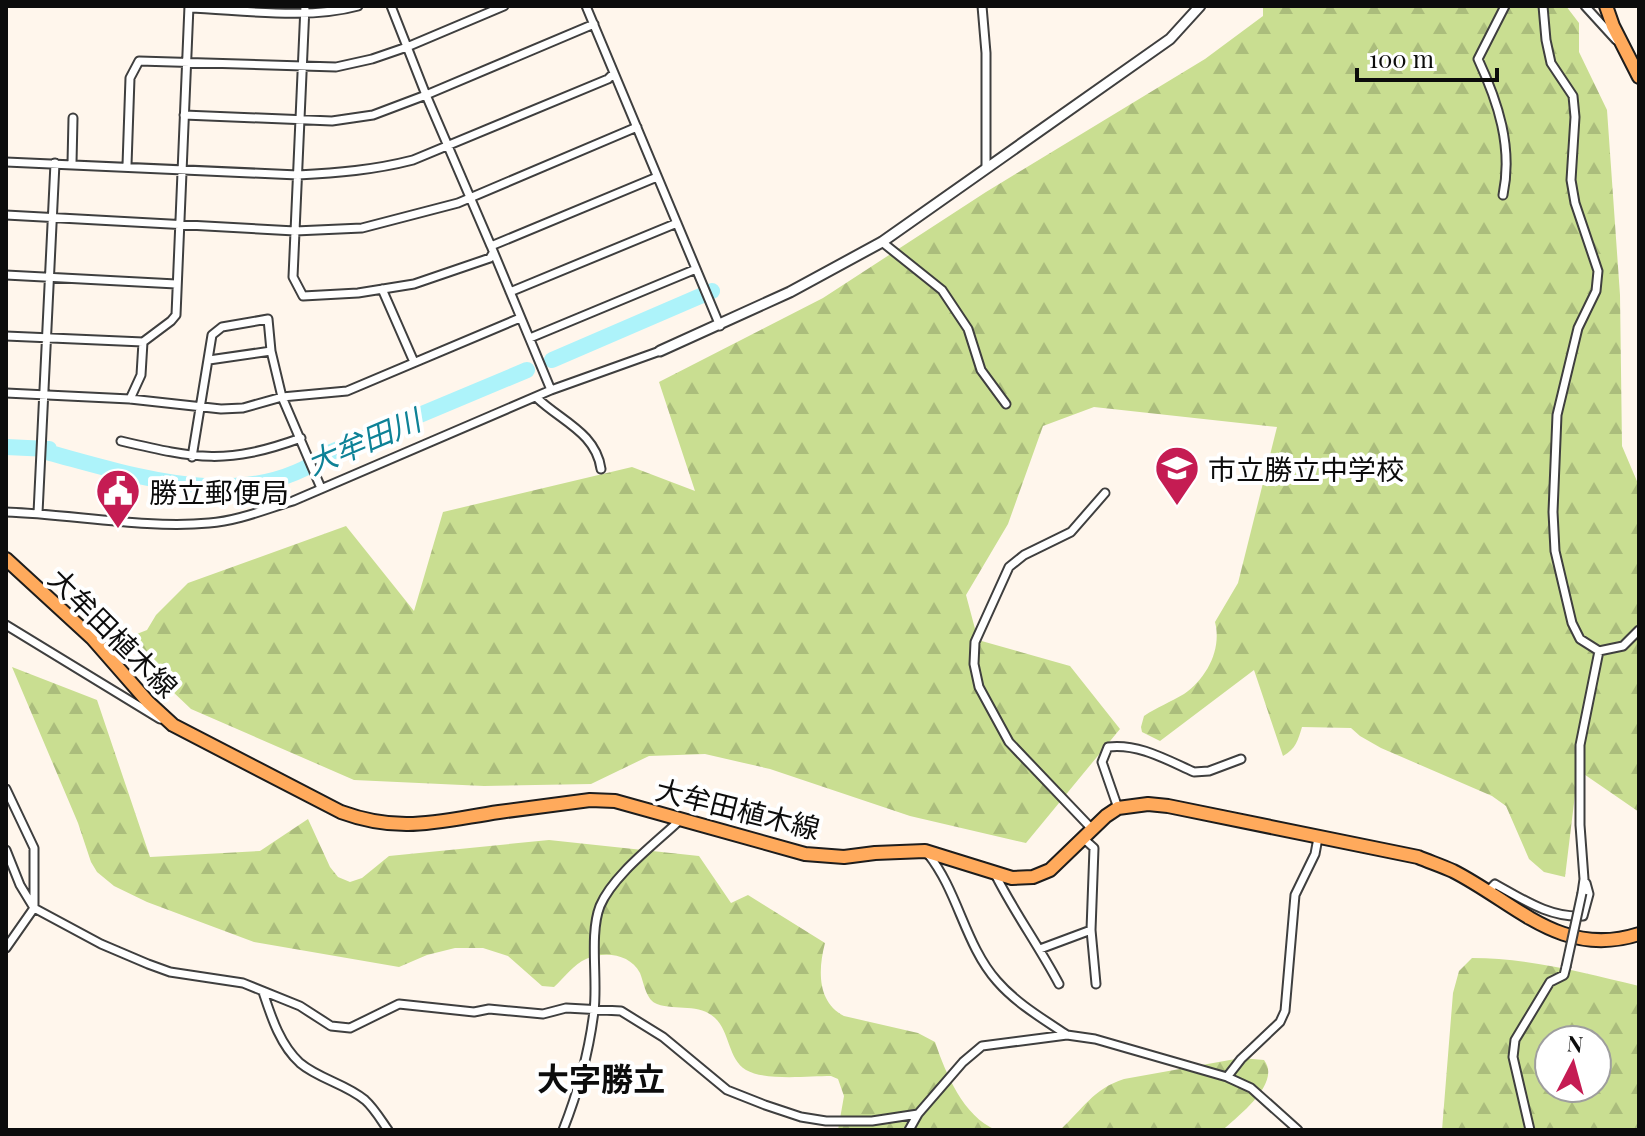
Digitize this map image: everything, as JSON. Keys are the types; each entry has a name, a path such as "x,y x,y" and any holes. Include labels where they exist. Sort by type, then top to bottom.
{"main road":[{"path":"1606,6 1639,77"},
{"name":"大牟田植木線","path":"6,559 92,638 148,702 173,725 341,812 382,824 419,826 590,800 615,801 805,854 844,857 925,851 1012,878 1033,877 1050,870 1118,808"},
{"path":"1118,808 1148,804 1168,806 1418,857 1453,872 1550,930 1578,938 1617,941 1639,934"}],"street":[{"path":"6,336 143,342 176,315 189,7 338,11 358,6"},
{"path":"391,6 551,390"},
{"path":"127,165 130,78 139,61 336,67 407,47 504,6"},
{"path":"586,6 720,326"},
{"path":"982,6 986,53 986,167"},
{"path":"6,512 210,523 252,514 321,488 551,390 720,326 882,242 1170,39 1200,6"},
{"path":"1503,195 1507,153 1502,123 1478,59 1505,6"},
{"path":"1543,6 1551,63 1573,96 1575,117 1571,180 1575,203 1598,271 1596,291 1578,328 1557,415 1553,512 1555,551 1572,623 1580,639 1599,651 1623,646 1639,630"},
{"path":"1585,6 1624,47"},
{"path":"305,9 293,277 303,296 414,284 490,258 492,250"},
{"path":"184,115 332,121 373,115 594,24"},
{"path":"6,162 298,175 381,168 413,160 608,79 614,73"},
{"path":"72,163 73,118"},
{"path":"6,215 295,231 351,229 438,210 637,127"},
{"path":"38,513 55,163"},
{"path":"492,250 657,177"},
{"path":"510,292 677,223"},
{"path":"882,242 942,290 968,329 981,370 1006,404"},
{"path":"530,338 696,269"},
{"path":"6,275 176,284"},
{"path":"382,289 414,362"},
{"path":"6,393 243,408 282,397 347,391 520,318"},
{"path":"192,457 212,335 222,327 268,319 271,351 282,397 321,488"},
{"path":"130,399 141,375 143,342"},
{"path":"209,360 271,351"},
{"path":"537,398 583,432 594,449 601,469"},
{"path":"121,441 192,457 250,455 301,438"},
{"path":"1096,984 1091,930 1094,848 1088,834 1009,742 979,687 974,664 975,642 1009,567 1024,555 1071,532 1105,493"},
{"path":"6,625 127,700 202,738"},
{"path":"1530,1130 1513,1057 1515,1040 1550,982 1564,975 1582,893 1580,745 1599,651"},
{"path":"1118,808 1102,762 1108,747 1121,745 1141,749 1201,773 1241,759"},
{"path":"6,789 34,848 34,908 6,948"},
{"path":"563,1130 575,1098 594,1008 594,956 601,904 615,883 680,820"},
{"path":"1227,1077 1241,1059 1280,1022 1285,1011 1295,895 1315,854 1318,838"},
{"path":"6,850 20,885 34,908 101,944 148,964 170,972 243,983 300,1006 331,1026 350,1028 399,1004 474,1012 489,1009 543,1014 566,1008 621,1011 663,1037 727,1090 787,1113 826,1121 872,1121 918,1114"},
{"path":"925,851 941,871 982,958 997,981 1034,1014 1067,1035"},
{"path":"995,874 1059,984"},
{"path":"1486,893 1495,884 1543,910 1566,917 1583,916 1589,894 1584,879"},
{"path":"1040,949 1091,930"},
{"path":"263,991 282,1040 300,1063 368,1102 388,1130"},
{"path":"909,1130 918,1114 963,1062 982,1046 1067,1035 1095,1039 1227,1077 1251,1088 1298,1130"}],"green space":[{"path":"1263,6 1566,6 1579,23 1579,52 1607,110 1620,295 1622,446 1639,486 1639,812 1578,770 1565,877 1544,872 1529,859 1506,806 1492,796 1381,748 1351,728 1302,727 1294,747 1283,756 1254,670 1160,741 1142,732 1144,716 1184,694 1200,680 1211,662 1217,632 1215,622 1238,583 1277,427 1094,407 1043,426 1008,524 966,595 978,640 1070,666 1120,729 1026,843 910,816 770,769 705,754 649,756 591,784 484,786 354,780 191,709 149,669 124,639 147,630 156,615 188,583 346,526 414,611 443,512 632,467 695,491 659,382 823,298 986,192 1205,59 1263,16"},
{"path":"12,667 97,700 150,857 260,851 308,819 330,867 338,877 350,882 362,878 389,856 549,840 699,856 731,903 748,895 825,943 821,964 822,984 824,994 835,1010 844,1016 918,1033 935,1042 957,1093 974,1115 996,1130 838,1130 844,1096 838,1079 831,1076 775,1077 746,1070 736,1059 724,1030 715,1018 702,1010 653,1002 640,973 624,958 601,955 586,959 554,987 542,986 508,956 483,948 455,948 399,967 254,942 147,902 114,886 97,872 91,862 78,823"},
{"path":"1472,958 1556,967 1639,986 1639,1130 1442,1130 1453,993 1459,971"},
{"path":"1241,1058 1264,1060 1268,1069 1267,1079 1256,1098 1223,1130 1060,1130 1096,1094 1113,1083"}],"waterway":[{"name":"大牟田川","path":"552,360 712,291"},
{"name":"大牟田川","path":"6,447 49,449 50,453 119,471 192,485 228,486 264,482 298,472 329,453 527,370"}],"place":[{"name":"市立勝立中学校","path":"1177,507"},
{"name":"勝立郵便局","path":"118,530"}],"district":[{"name":"大字勝立","path":"601,1077"}]}
